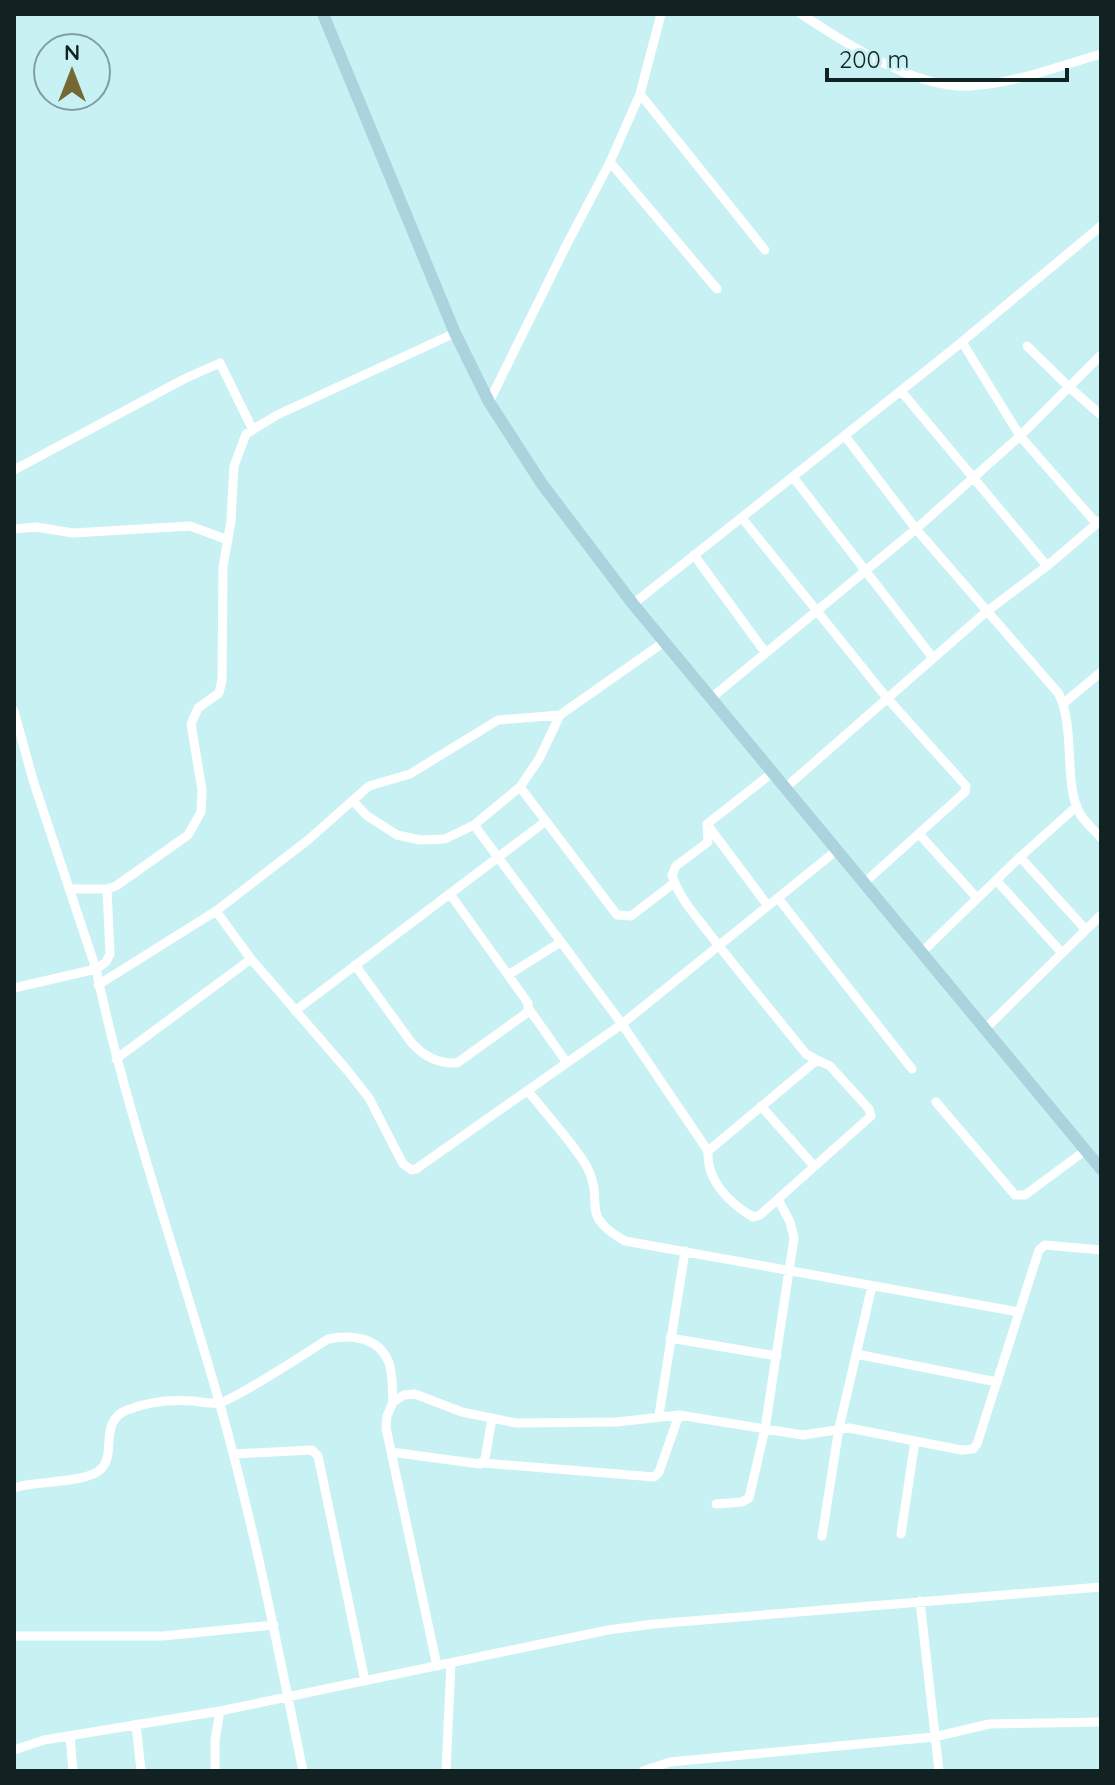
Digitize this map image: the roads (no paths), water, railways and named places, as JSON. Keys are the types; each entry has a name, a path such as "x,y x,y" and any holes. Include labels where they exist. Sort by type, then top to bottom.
{"street":[{"path":"323,14 455,333 489,402 560,511 710,699 1101,1169"},
{"path":"489,402 610,162 640,94 661,14"},
{"path":"801,14 897,68 930,81 957,86 1013,79 1101,54"},
{"path":"640,94 765,250"},
{"path":"610,162 717,289"},
{"path":"633,604 962,342 1101,226"},
{"path":"69,889 107,889 116,886 188,835 203,808 191,724 198,708 219,693 222,680 222,607 234,466 243,439 252,428 351,379 389,365 455,333"},
{"path":"785,788 986,612 1099,522 1020,436 962,342"},
{"path":"1027,346 1101,415"},
{"path":"710,699 916,529 1020,436 1101,355"},
{"path":"14,470 170,386 220,363 252,428"},
{"path":"901,391 1047,566"},
{"path":"845,436 916,529 1052,684 1064,703 1069,723 1077,806 1101,838"},
{"path":"793,477 933,658"},
{"path":"742,518 887,698 966,786 965,792 864,883"},
{"path":"14,529 36,527 73,533 190,526 228,540"},
{"path":"694,555 765,652"},
{"path":"354,802 366,815 397,835 420,840 445,839 474,825 520,787 539,759 560,715 664,642"},
{"path":"1064,703 1101,672"},
{"path":"14,711 33,780 96,969 116,1059 220,1404 274,1625 303,1771"},
{"path":"98,985 216,911 354,802 369,786 410,774 498,720 560,715"},
{"path":"707,824 772,773"},
{"path":"520,787 617,915 631,916 674,883"},
{"path":"922,952 1077,806"},
{"path":"295,1011 546,821"},
{"path":"474,825 622,1024 708,1151 711,1176 729,1199 753,1217 760,1215 871,1114 830,1066 806,1054 719,946 674,883 672,875 676,866 708,842 707,824"},
{"path":"707,824 768,906"},
{"path":"919,834 977,898"},
{"path":"216,911 251,959 369,1098 380,1125 406,1168 416,1169 622,1024 837,850"},
{"path":"1020,857 1086,930"},
{"path":"996,880 1062,953"},
{"path":"14,988 96,969 106,962 110,954 107,889"},
{"path":"450,894 567,1063"},
{"path":"778,898 912,1069"},
{"path":"986,1028 1101,915"},
{"path":"508,975 561,942"},
{"path":"116,1059 251,959"},
{"path":"355,965 411,1042 418,1050 438,1061 457,1063 529,1009"},
{"path":"708,1151 817,1060"},
{"path":"528,1091 586,1166 592,1183 597,1220 604,1230 625,1241 1019,1312"},
{"path":"936,1102 1015,1195 1025,1195 1086,1150"},
{"path":"761,1106 814,1166"},
{"path":"716,1504 742,1502 749,1498 765,1429 794,1238 778,1199"},
{"path":"393,1402 404,1395 415,1394 462,1412 516,1423 617,1422 679,1415 803,1435 839,1428 961,1450 973,1449 1041,1247 1101,1250"},
{"path":"659,1415 685,1251"},
{"path":"822,1536 839,1428 872,1286"},
{"path":"14,1488 30,1482 81,1477 102,1469 110,1429 123,1411 154,1401 174,1399 220,1404 328,1339 346,1335 363,1338 376,1346 387,1359 393,1402 386,1420 391,1452 437,1666"},
{"path":"670,1338 777,1356"},
{"path":"856,1354 997,1382"},
{"path":"391,1452 654,1477 659,1472 679,1415"},
{"path":"483,1463 492,1418"},
{"path":"901,1534 915,1441"},
{"path":"233,1454 312,1450 318,1456 365,1681"},
{"path":"14,1750 28,1744 220,1711 638,1626 1101,1587"},
{"path":"920,1601 939,1771"},
{"path":"14,1636 163,1636 274,1625"},
{"path":"446,1771 451,1663"},
{"path":"215,1771 215,1740 220,1711"},
{"path":"643,1771 670,1762 934,1737 989,1724 1101,1722"},
{"path":"136,1724 141,1771"},
{"path":"70,1736 73,1771"}]}
